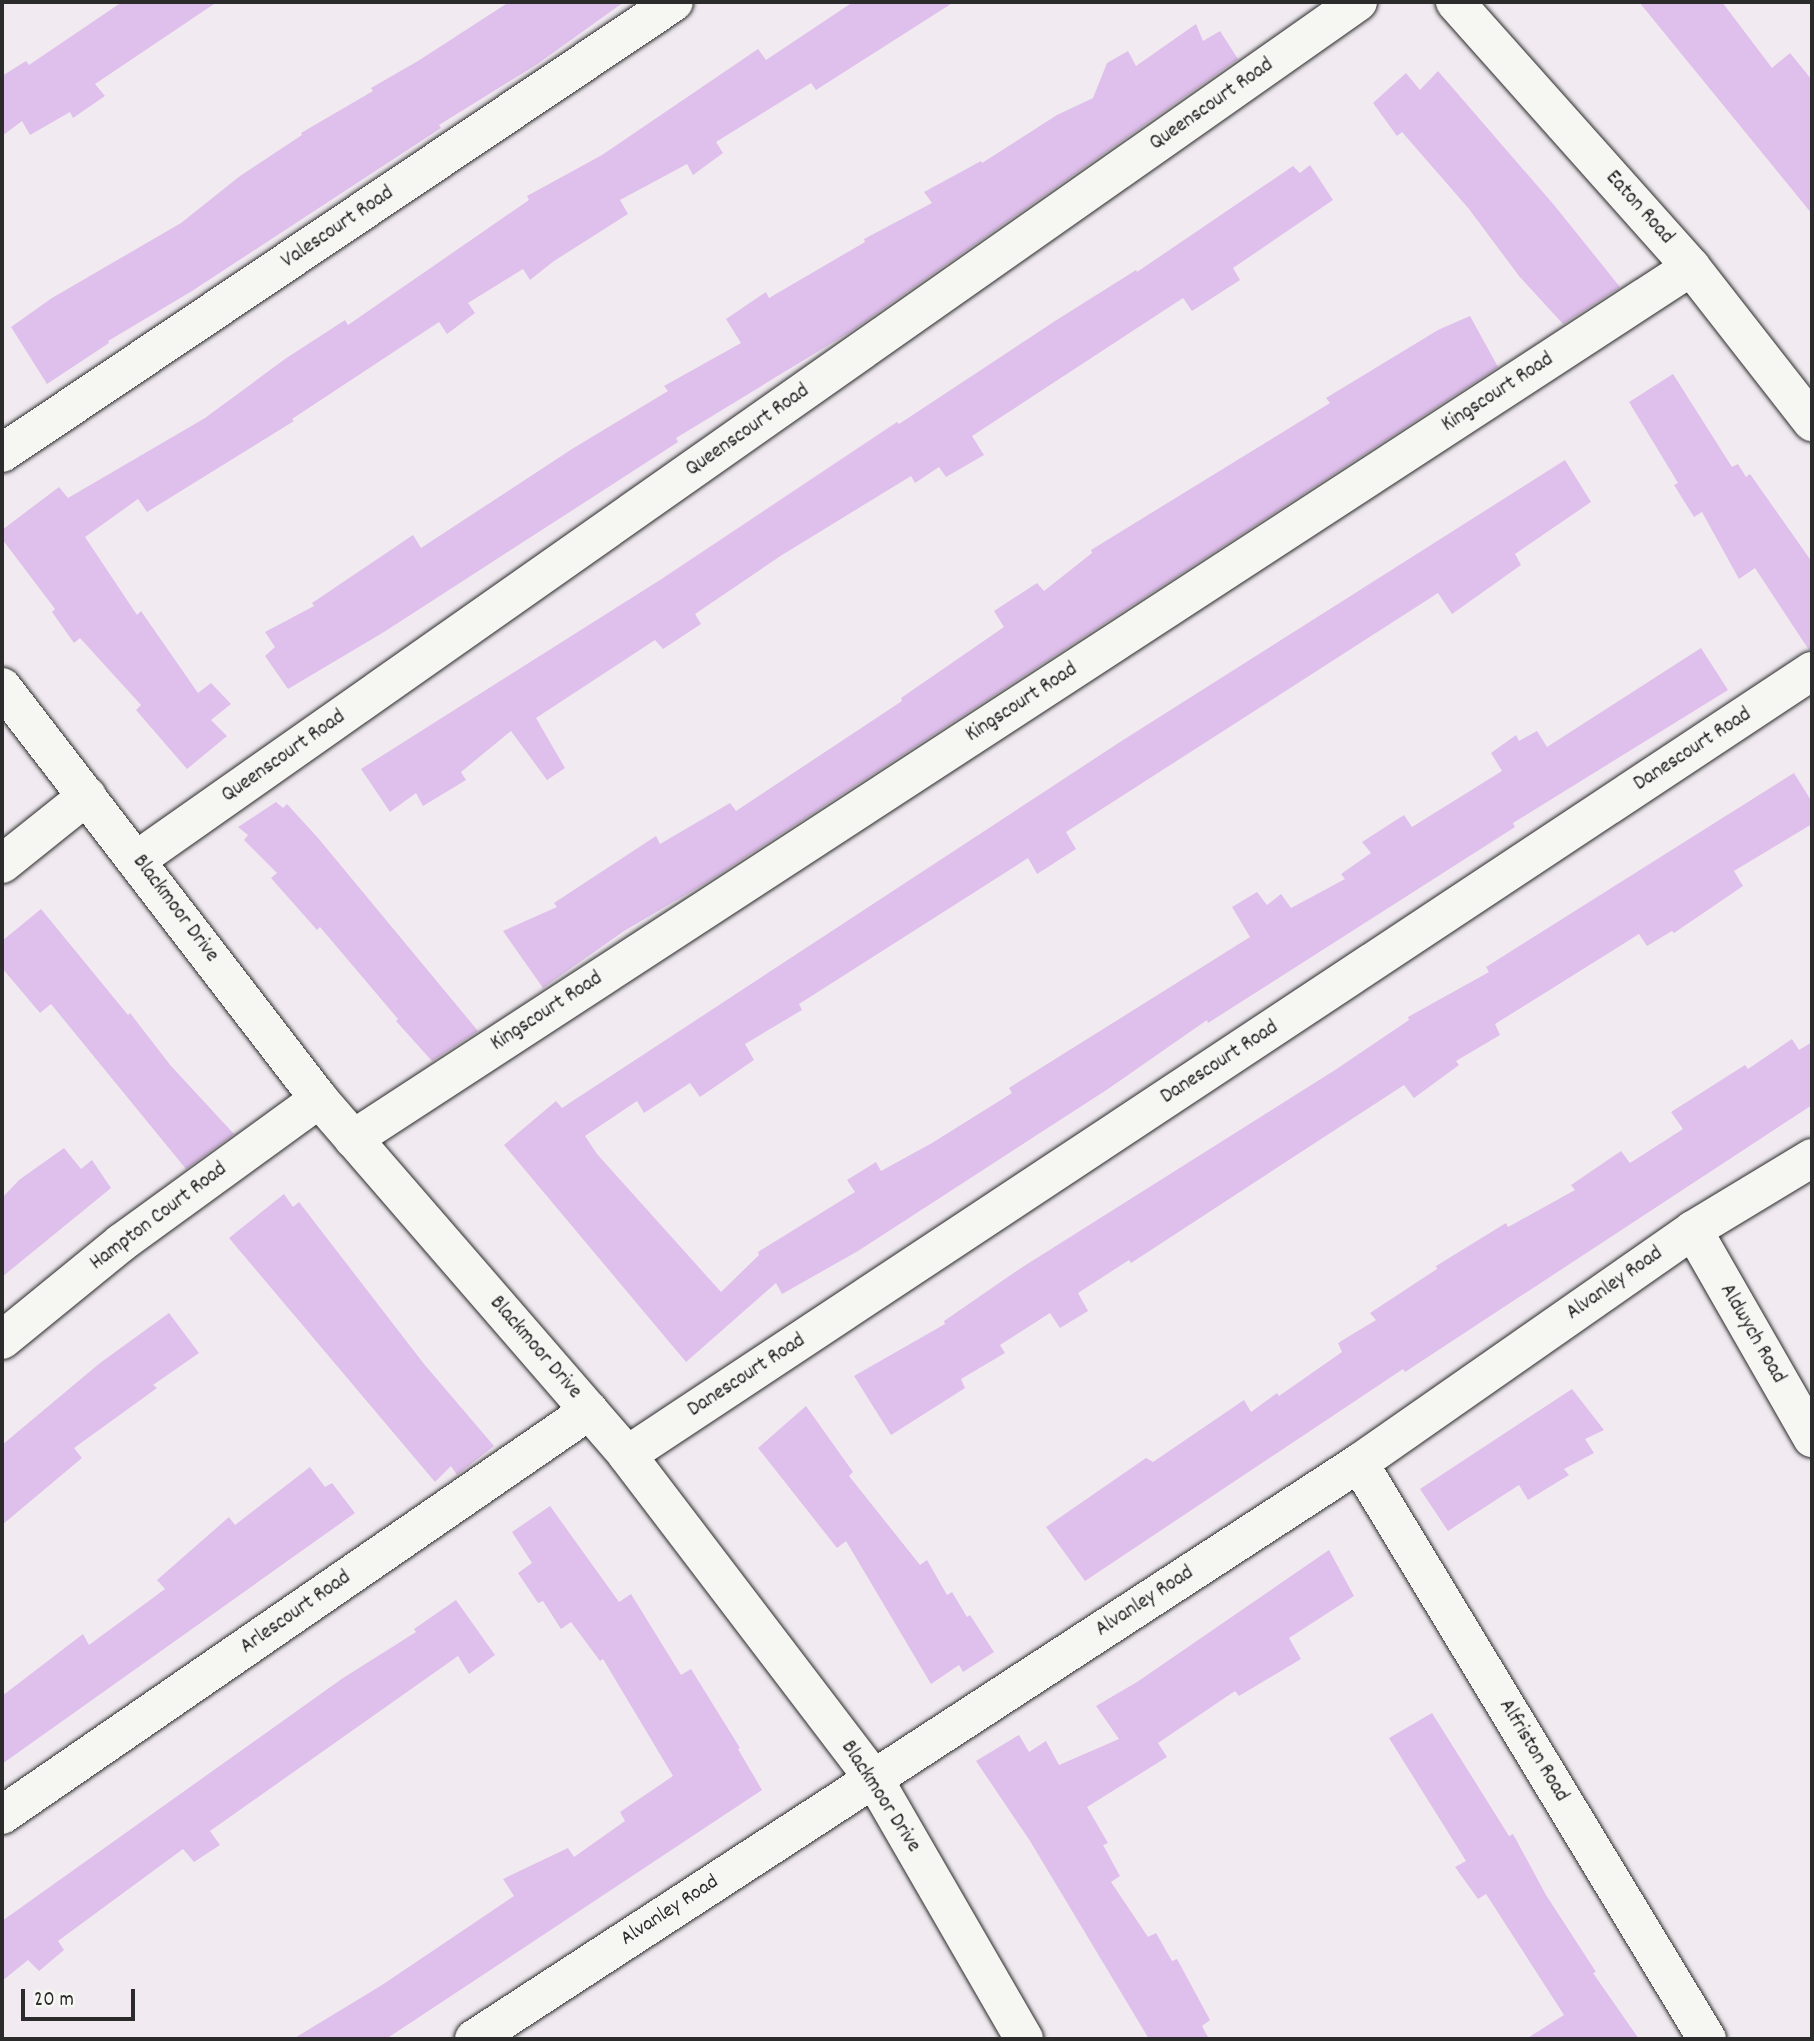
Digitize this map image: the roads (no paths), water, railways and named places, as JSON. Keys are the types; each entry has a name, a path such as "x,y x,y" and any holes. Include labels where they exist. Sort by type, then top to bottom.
{"street":[{"name":"Valescourt Road","path":"2,453 674,2"},
{"name":"Queenscourt Road","path":"138,859 1358,2"},
{"name":"Eaton Road","path":"1455,2 1691,267 1812,422"},
{"name":"Kingscourt Road","path":"353,1139 1691,267"},
{"name":"Danescourt Road","path":"627,1455 1812,671"},
{"name":"Blackmoor Drive","path":"2,687 138,859 319,1099 627,1455 874,1779 1024,2039"},
{"path":"2,864 87,796"},
{"name":"Hampton Court Road","path":"2,1340 121,1243 319,1099"},
{"name":"Alvanley Road","path":"474,2039 1359,1463 1693,1230 1812,1158"},
{"name":"Aldwych Road","path":"1693,1230 1812,1438"},
{"name":"Arlescourt Road","path":"2,1815 590,1411"},
{"name":"Alfriston Road","path":"1359,1463 1707,2039"}]}
